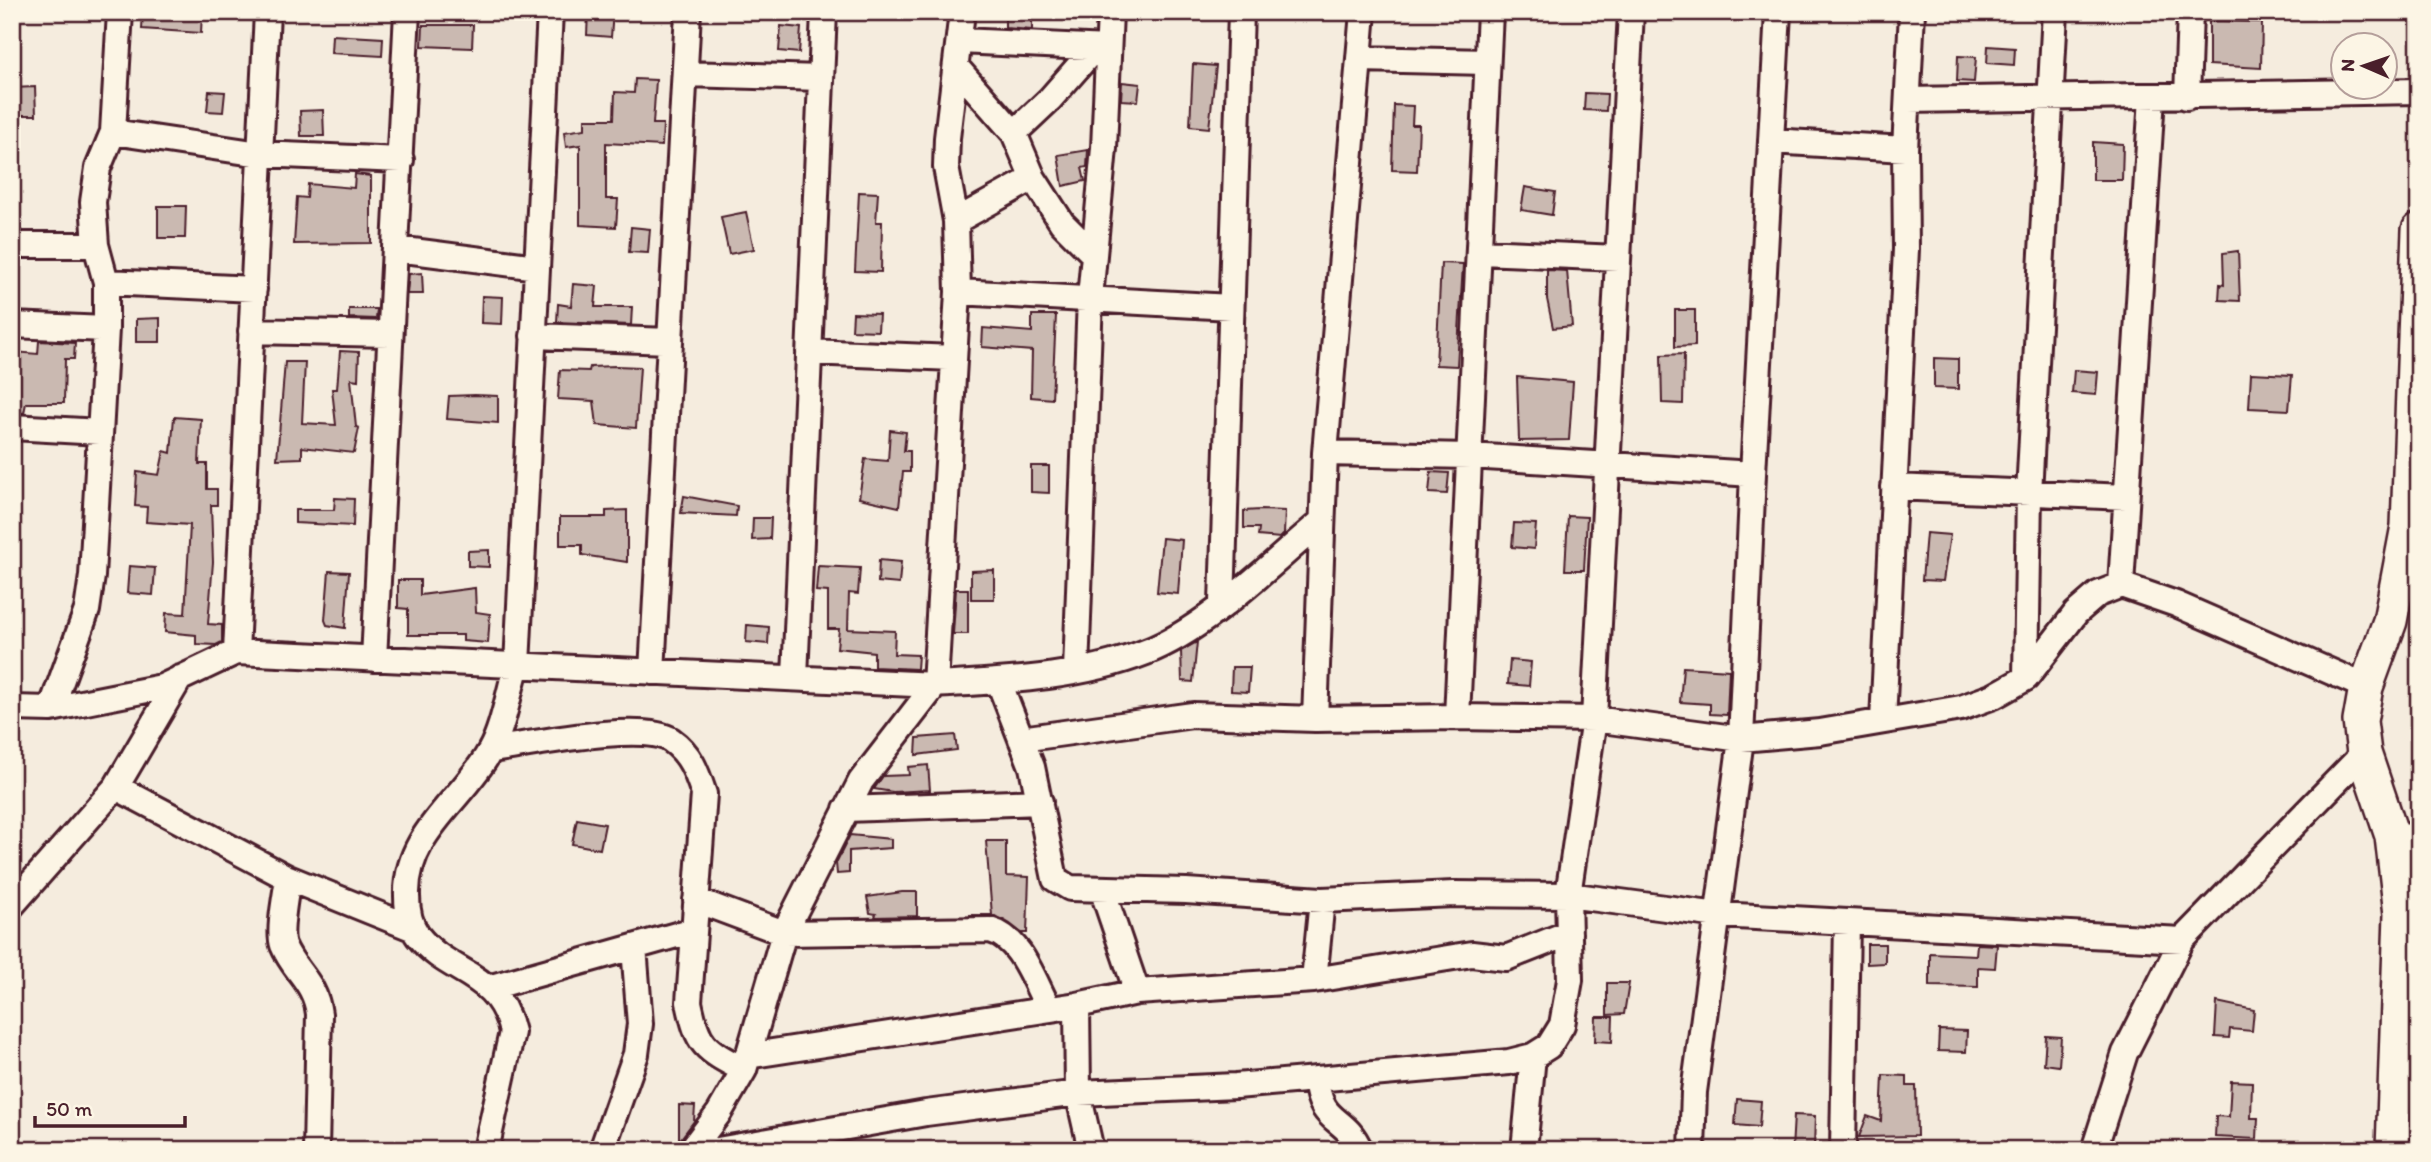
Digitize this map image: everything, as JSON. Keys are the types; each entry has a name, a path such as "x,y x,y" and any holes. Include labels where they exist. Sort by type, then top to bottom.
{"street":[{"path":"51,709 87,610 92,576 106,329 106,282 96,245 93,202 97,179 113,132 120,12"},
{"path":"236,652 267,12"},
{"path":"374,659 407,12"},
{"path":"486,1150 512,1032 501,1002 488,988 421,940 412,928 407,891 410,866 418,843 491,750 517,665 550,12"},
{"path":"652,672 688,12"},
{"path":"795,677 824,12"},
{"path":"691,1150 719,1113 745,1063 784,933 846,809 861,781 935,685 958,292 956,221 946,167 962,12"},
{"path":"1076,671 1090,298 1104,148 1100,49 1110,12"},
{"path":"1223,603 1241,12"},
{"path":"1315,719 1325,453 1363,12"},
{"path":"1457,717 1490,12"},
{"path":"718,1150 926,1112 1078,1093 1201,1088 1496,1064 1533,1056 1549,1046 1562,1025 1570,981 1568,895 1594,719 1631,12"},
{"path":"1692,1150 1694,1092 1741,738 1777,12"},
{"path":"1883,721 1906,249 1905,149 1912,12"},
{"path":"2026,678 2029,493 2053,99 2055,12"},
{"path":"2187,97 2190,12"},
{"path":"960,41 1100,49"},
{"path":"1014,132 1100,49"},
{"path":"1360,60 1487,62"},
{"path":"957,68 1014,132 1033,178 1062,223 1094,255"},
{"path":"685,74 821,78"},
{"path":"1908,100 2419,91"},
{"path":"2121,585 2152,97"},
{"path":"113,132 260,154 401,160"},
{"path":"1770,141 1905,149"},
{"path":"956,221 1033,178"},
{"path":"2392,1150 2405,836 2364,753 2360,721 2366,687 2390,621 2408,526 2415,437 2419,230"},
{"path":"12,245 96,245"},
{"path":"397,249 537,267"},
{"path":"1480,252 1618,258"},
{"path":"106,282 254,289"},
{"path":"958,292 1231,307"},
{"path":"12,326 106,329"},
{"path":"251,331 390,334"},
{"path":"533,336 670,341"},
{"path":"809,352 954,358"},
{"path":"12,427 100,432"},
{"path":"1325,453 1470,456 1753,474"},
{"path":"1894,487 2126,497"},
{"path":"12,708 51,709 162,687 236,652 935,685 999,682 1076,671 1146,652 1185,631 1223,603 1321,522"},
{"path":"1021,739 1193,715 1315,719 1594,719 1741,738 1820,732 1961,708 1994,696 2026,678 2076,613 2098,594 2121,585 2176,604 2366,687"},
{"path":"12,905 116,787 180,678"},
{"path":"999,682 1021,739 1040,802 1055,879 1070,888 1322,901 1454,894 1568,895 1717,915 2182,940"},
{"path":"491,750 635,731 670,739 693,761 704,794 689,1002 696,1035 714,1055 745,1063 1137,992 1314,980 1472,954 1513,957 1569,933"},
{"path":"2094,1150 2125,1053 2182,940 2364,753"},
{"path":"116,787 288,878 412,928"},
{"path":"846,809 1040,802"},
{"path":"288,878 282,938 287,951 313,990 319,1014 316,1150"},
{"path":"1102,889 1137,992"},
{"path":"696,900 784,933 990,930 1003,933 1013,942 1049,1009"},
{"path":"1314,980 1322,901"},
{"path":"1843,1150 1847,922"},
{"path":"488,988 694,930"},
{"path":"601,1150 636,1054 640,1024 634,947"},
{"path":"1077,1005 1078,1093 1091,1150"},
{"path":"1524,1150 1533,1056"},
{"path":"1316,1079 1318,1097 1326,1115 1348,1127 1360,1150"}],"building":[{"path":"143,12 202,12 201,33 142,29"},
{"path":"588,12 613,12 611,37 587,35"},
{"path":"1005,12 1032,12 1032,30 1005,28"},
{"path":"2209,21 2262,22 2261,68 2209,65"},
{"path":"423,25 473,25 472,48 422,46"},
{"path":"781,26 801,28 799,53 779,51"},
{"path":"332,35 383,38 382,56 331,53"},
{"path":"1988,46 2015,48 2014,65 1987,63"},
{"path":"1958,56 1976,57 1974,82 1957,81"},
{"path":"1193,64 1216,66 1209,128 1190,126"},
{"path":"635,79 656,80 653,124 663,124 662,146 606,143 606,199 618,199 616,227 580,225 580,145 566,147 564,132 585,129 585,119 614,119 615,92 634,93"},
{"path":"1122,82 1140,84 1138,101 1121,100"},
{"path":"35,87 36,115 12,115 12,88"},
{"path":"209,91 225,92 223,112 207,111"},
{"path":"1585,93 1607,94 1606,111 1584,110"},
{"path":"1394,105 1413,106 1412,125 1419,125 1417,171 1392,170"},
{"path":"323,110 324,136 301,136 300,111"},
{"path":"2093,142 2123,144 2122,180 2093,180"},
{"path":"1088,150 1087,167 1082,168 1085,181 1063,186 1058,155"},
{"path":"355,174 371,176 371,243 294,244 297,197 307,198 308,184 354,188"},
{"path":"1525,187 1555,192 1552,215 1521,210"},
{"path":"859,192 878,193 876,222 882,222 881,272 855,271"},
{"path":"158,206 186,206 185,238 158,238"},
{"path":"746,212 754,249 729,254 721,217"},
{"path":"631,227 650,229 648,253 629,252"},
{"path":"2238,251 2240,301 2219,300 2220,284 2224,285 2223,253"},
{"path":"1441,263 1463,264 1457,366 1436,365"},
{"path":"1547,270 1567,271 1572,326 1553,328 1547,299"},
{"path":"422,273 423,294 407,294 409,274"},
{"path":"573,284 597,286 595,307 632,307 631,325 557,322 558,304 571,306"},
{"path":"482,296 503,297 502,324 481,323"},
{"path":"349,309 377,309 376,319 349,318"},
{"path":"1675,310 1695,310 1695,346 1675,347"},
{"path":"853,313 879,314 878,331 852,330"},
{"path":"1032,315 1056,315 1052,399 1031,397 1032,351 982,347 983,328 1032,332"},
{"path":"160,318 160,342 136,342 136,319"},
{"path":"39,341 75,343 74,359 65,359 64,403 26,403 24,413 12,412 14,352 38,354"},
{"path":"340,351 359,352 358,380 351,379 356,427 359,428 354,453 302,447 302,458 277,459 285,362 305,362 302,423 336,425 332,389 337,389"},
{"path":"1684,354 1683,404 1662,403 1661,355"},
{"path":"1934,358 1958,359 1958,389 1934,388"},
{"path":"590,367 640,367 636,428 597,425 594,401 558,399 560,370 589,371"},
{"path":"2074,370 2098,372 2096,395 2072,393"},
{"path":"2251,373 2292,375 2289,410 2249,408"},
{"path":"1517,377 1573,382 1569,440 1519,441"},
{"path":"449,396 498,396 498,423 447,419"},
{"path":"174,417 201,419 199,464 207,464 207,489 217,489 217,505 211,505 213,562 208,624 222,625 222,642 216,645 196,644 196,635 165,632 166,613 185,614 190,525 146,522 147,507 135,506 137,472 159,475 164,451 171,453"},
{"path":"890,430 906,432 904,451 910,451 910,472 903,472 899,507 859,498 865,459 888,461"},
{"path":"1031,466 1049,466 1049,493 1031,492"},
{"path":"1431,472 1449,473 1447,494 1429,493"},
{"path":"684,496 737,506 736,516 681,513"},
{"path":"335,498 354,499 353,526 295,523 295,510 334,510"},
{"path":"627,510 627,562 582,555 582,545 560,545 560,517 606,517 606,511"},
{"path":"1244,511 1285,511 1284,534 1280,538 1258,536 1259,528 1244,528"},
{"path":"1568,516 1587,517 1584,570 1565,570"},
{"path":"753,518 771,518 770,539 752,540"},
{"path":"1514,523 1536,524 1534,549 1512,547"},
{"path":"1926,533 1950,535 1943,581 1922,580"},
{"path":"1162,538 1182,540 1178,594 1157,592"},
{"path":"489,550 489,567 468,566 468,551"},
{"path":"879,560 901,562 899,584 878,582"},
{"path":"129,566 155,568 153,595 127,593"},
{"path":"818,566 860,568 858,594 849,593 848,629 895,631 894,654 918,655 917,669 874,667 874,652 837,648 839,629 828,629 828,592 816,591"},
{"path":"994,570 994,599 971,599 971,571"},
{"path":"329,571 349,572 345,628 327,625 325,620"},
{"path":"398,580 420,580 420,595 475,588 476,612 490,614 488,643 463,641 463,635 408,635 408,609 398,608"},
{"path":"956,589 968,589 968,634 953,634"},
{"path":"747,625 769,627 768,644 746,642"},
{"path":"1197,642 1193,682 1182,681 1181,651"},
{"path":"1510,660 1531,662 1529,686 1508,684"},
{"path":"1232,667 1250,667 1248,692 1231,691"},
{"path":"1683,667 1729,670 1727,715 1710,714 1710,704 1680,702"},
{"path":"955,735 957,750 916,755 917,738"},
{"path":"928,765 930,790 893,792 874,789 883,776 909,775 908,767"},
{"path":"577,819 605,824 600,849 572,844"},
{"path":"850,835 891,839 891,848 849,851 849,873 837,874 836,863"},
{"path":"986,841 1006,841 1006,876 1029,877 1027,933 1022,933 995,916 969,915 992,915"},
{"path":"917,892 917,916 875,917 876,914 870,913 867,897"},
{"path":"1867,944 1885,944 1885,963 1867,964"},
{"path":"1977,944 1997,945 1995,968 1978,967 1978,987 1930,986 1930,953 1976,955"},
{"path":"1607,983 1629,983 1624,1014 1607,1015"},
{"path":"2217,1002 2254,1010 2252,1031 2230,1029 2229,1038 2215,1037"},
{"path":"1596,1017 1613,1017 1612,1042 1595,1041"},
{"path":"1939,1030 1967,1031 1966,1052 1938,1051"},
{"path":"2046,1036 2061,1037 2059,1066 2044,1064"},
{"path":"1883,1075 1907,1076 1907,1086 1916,1086 1917,1136 1859,1137 1867,1116 1881,1121"},
{"path":"2231,1081 2252,1082 2251,1118 2258,1118 2257,1139 2215,1137 2216,1116 2229,1117"},
{"path":"1737,1099 1761,1101 1759,1127 1735,1125"},
{"path":"679,1105 695,1106 694,1121 679,1141"},
{"path":"1794,1115 1815,1116 1814,1150 1792,1150"}]}
